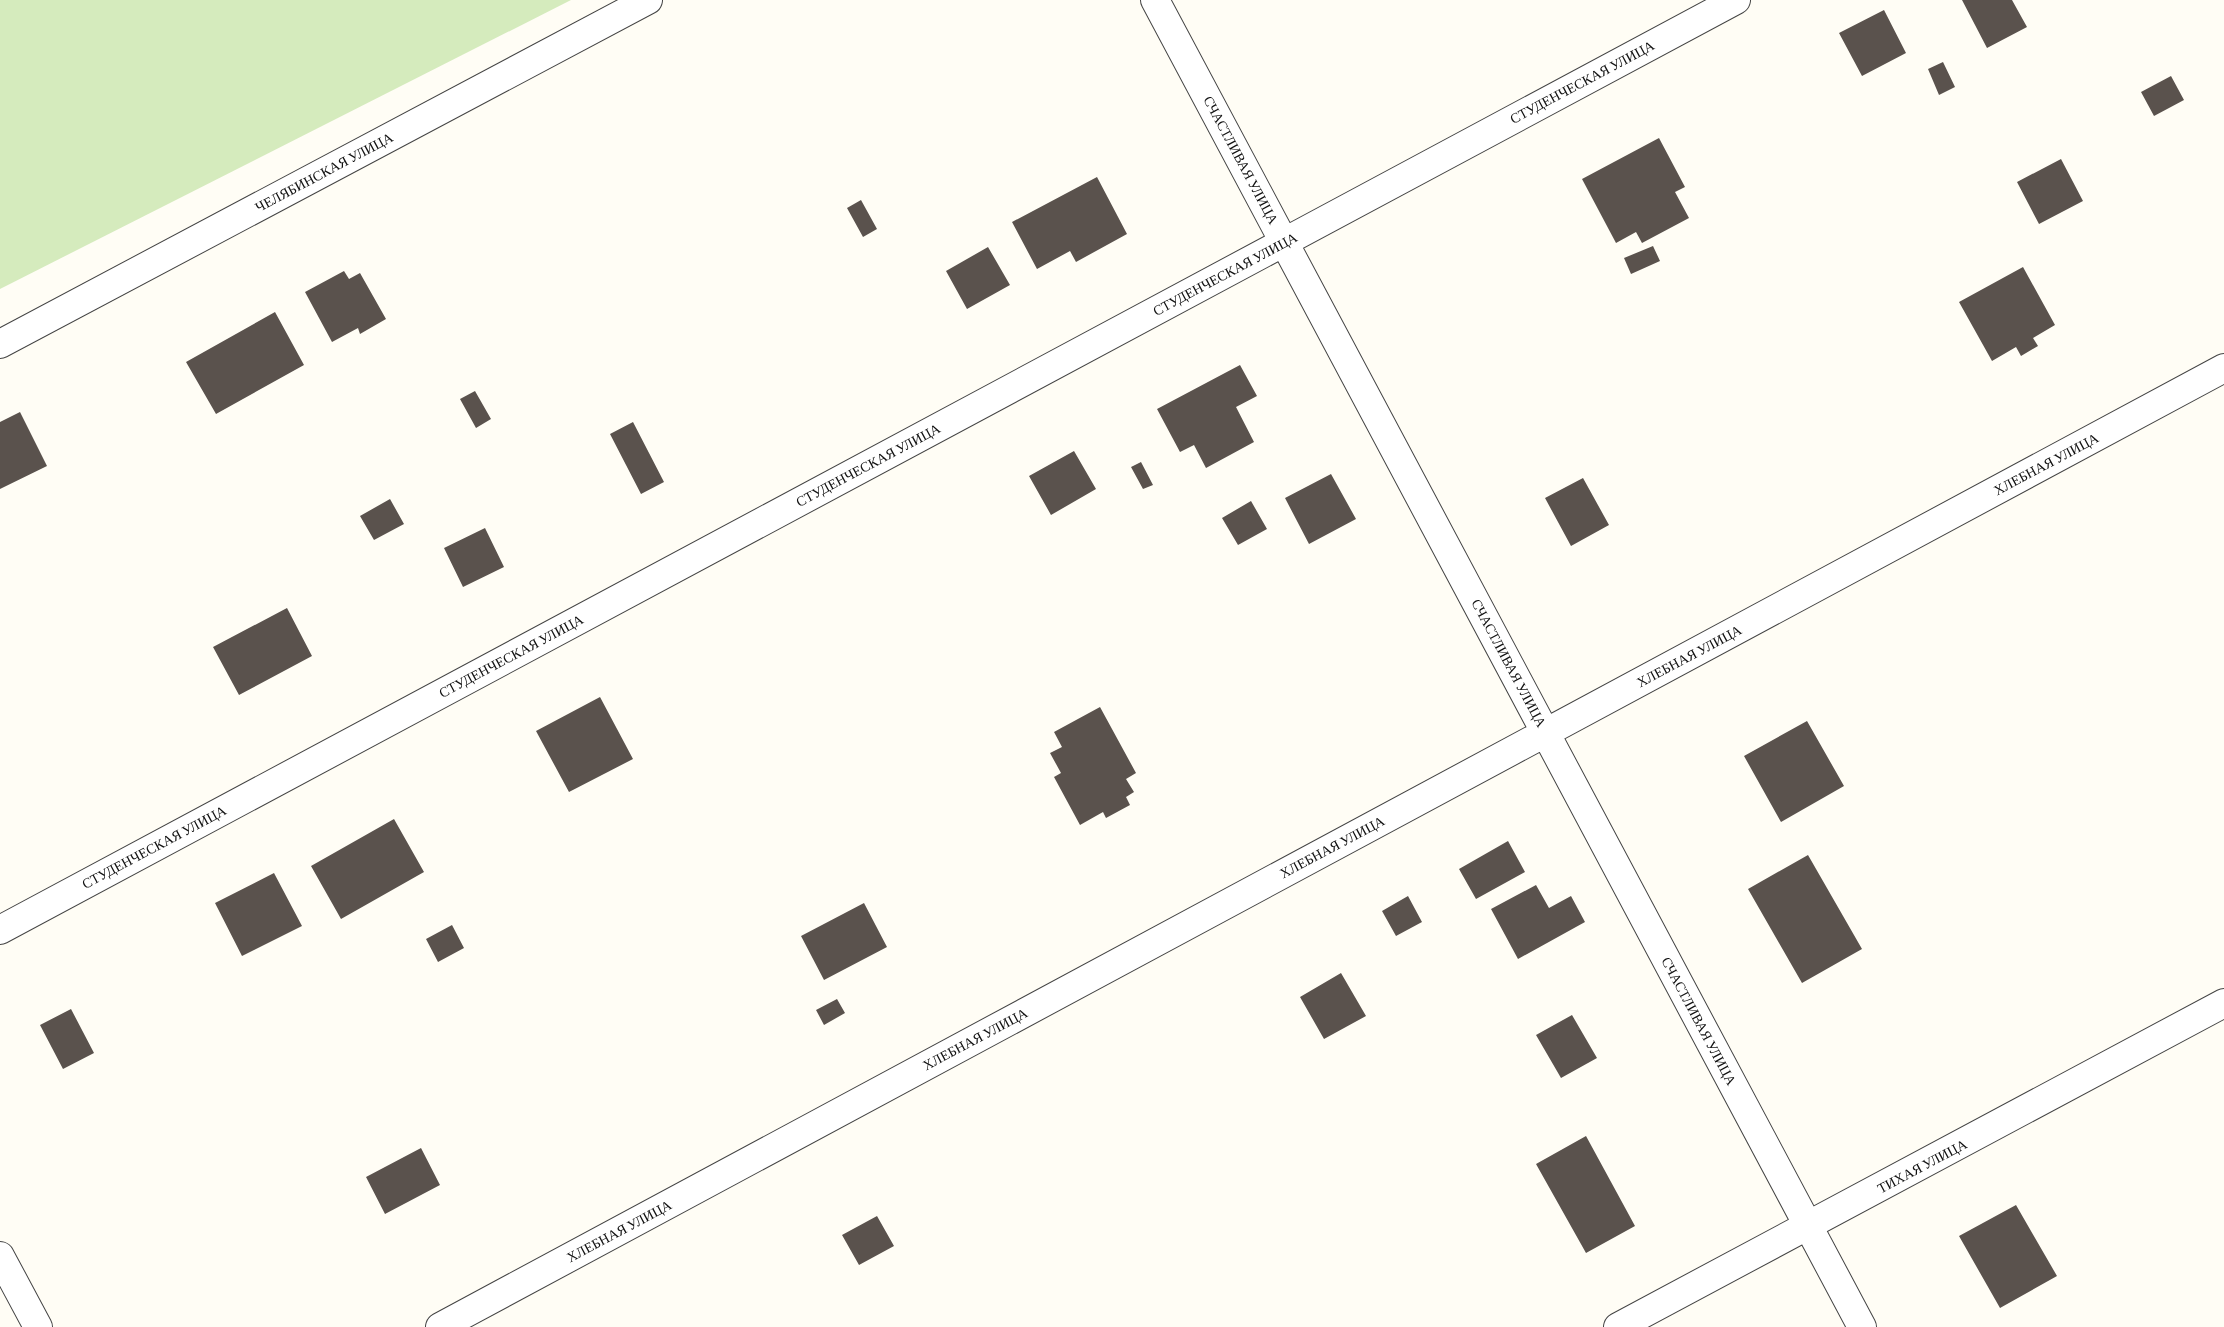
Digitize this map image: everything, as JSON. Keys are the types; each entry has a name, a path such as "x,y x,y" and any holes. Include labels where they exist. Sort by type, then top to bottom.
{"street":[{"name":"ЧЕЛЯБИНСКАЯ УЛИЦА","path":"0,344 648,0"},
{"name":"СЧАСТЛИВАЯ УЛИЦА","path":"1156,0 1862,1327"},
{"name":"СТУДЕНЧЕСКАЯ УЛИЦА","path":"0,930 1736,0"},
{"name":"ХЛЕБНАЯ УЛИЦА","path":"440,1327 2224,368"},
{"name":"ТИХАЯ УЛИЦА","path":"1618,1327 2224,1003"},
{"path":"0,1256 38,1327"}],"green space":[{"path":"0,0 571,0 0,289"}],"building":[{"path":"1962,0 2012,0 2027,27 1987,48"},
{"path":"1884,10 1906,53 1862,76 1839,33"},
{"path":"1943,62 1955,87 1939,95 1928,69"},
{"path":"2171,76 2184,100 2154,116 2141,92"},
{"path":"1659,138 1685,187 1675,192 1689,218 1642,243 1636,232 1616,243 1582,179"},
{"path":"2061,159 2083,201 2039,224 2017,182"},
{"path":"1097,177 1127,234 1076,262 1070,251 1037,269 1012,222"},
{"path":"861,200 877,229 863,237 847,208"},
{"path":"1653,246 1660,261 1631,274 1624,258"},
{"path":"988,247 1010,285 967,309 946,271"},
{"path":"2023,267 2055,325 2033,338 2038,346 2021,356 2016,347 1992,361 1959,302"},
{"path":"344,271 349,279 360,273 386,319 360,334 358,328 332,342 305,292"},
{"path":"275,312 304,365 216,414 186,362"},
{"path":"1240,365 1257,396 1236,407 1254,442 1206,468 1194,445 1180,452 1157,409"},
{"path":"475,391 491,419 476,428 460,399"},
{"path":"20,412 47,466 0,489 0,422"},
{"path":"633,422 664,482 641,494 610,434"},
{"path":"1074,451 1096,489 1051,515 1029,476"},
{"path":"1141,462 1153,485 1143,489 1131,467"},
{"path":"1331,474 1356,519 1309,544 1285,498"},
{"path":"1583,478 1609,525 1571,546 1545,498"},
{"path":"390,499 404,524 374,540 360,516"},
{"path":"1251,501 1267,529 1238,545 1222,518"},
{"path":"485,528 504,567 463,587 444,548"},
{"path":"287,608 312,656 239,695 213,647"},
{"path":"600,697 633,759 569,792 536,731"},
{"path":"1100,707 1136,773 1126,779 1134,792 1126,797 1130,805 1106,818 1103,812 1080,825 1054,777 1061,773 1050,753 1062,747 1054,732"},
{"path":"1807,721 1844,786 1781,822 1744,756"},
{"path":"394,819 424,872 341,919 311,866"},
{"path":"1508,841 1525,872 1476,899 1459,869"},
{"path":"1808,855 1862,949 1802,983 1748,889"},
{"path":"274,873 302,926 242,956 215,903"},
{"path":"1536,885 1549,908 1571,896 1585,922 1518,959 1491,909"},
{"path":"1408,896 1422,922 1396,936 1382,911"},
{"path":"864,903 887,947 824,980 801,936"},
{"path":"452,925 464,948 438,962 426,939"},
{"path":"1341,973 1366,1016 1324,1039 1300,997"},
{"path":"837,999 845,1013 824,1025 816,1010"},
{"path":"71,1009 94,1053 63,1069 40,1025"},
{"path":"1572,1015 1597,1058 1561,1078 1536,1035"},
{"path":"1586,1136 1635,1226 1586,1253 1536,1164"},
{"path":"421,1148 440,1185 385,1214 366,1177"},
{"path":"2016,1205 2057,1276 2000,1308 1959,1236"},
{"path":"877,1216 894,1246 859,1265 842,1235"}]}
